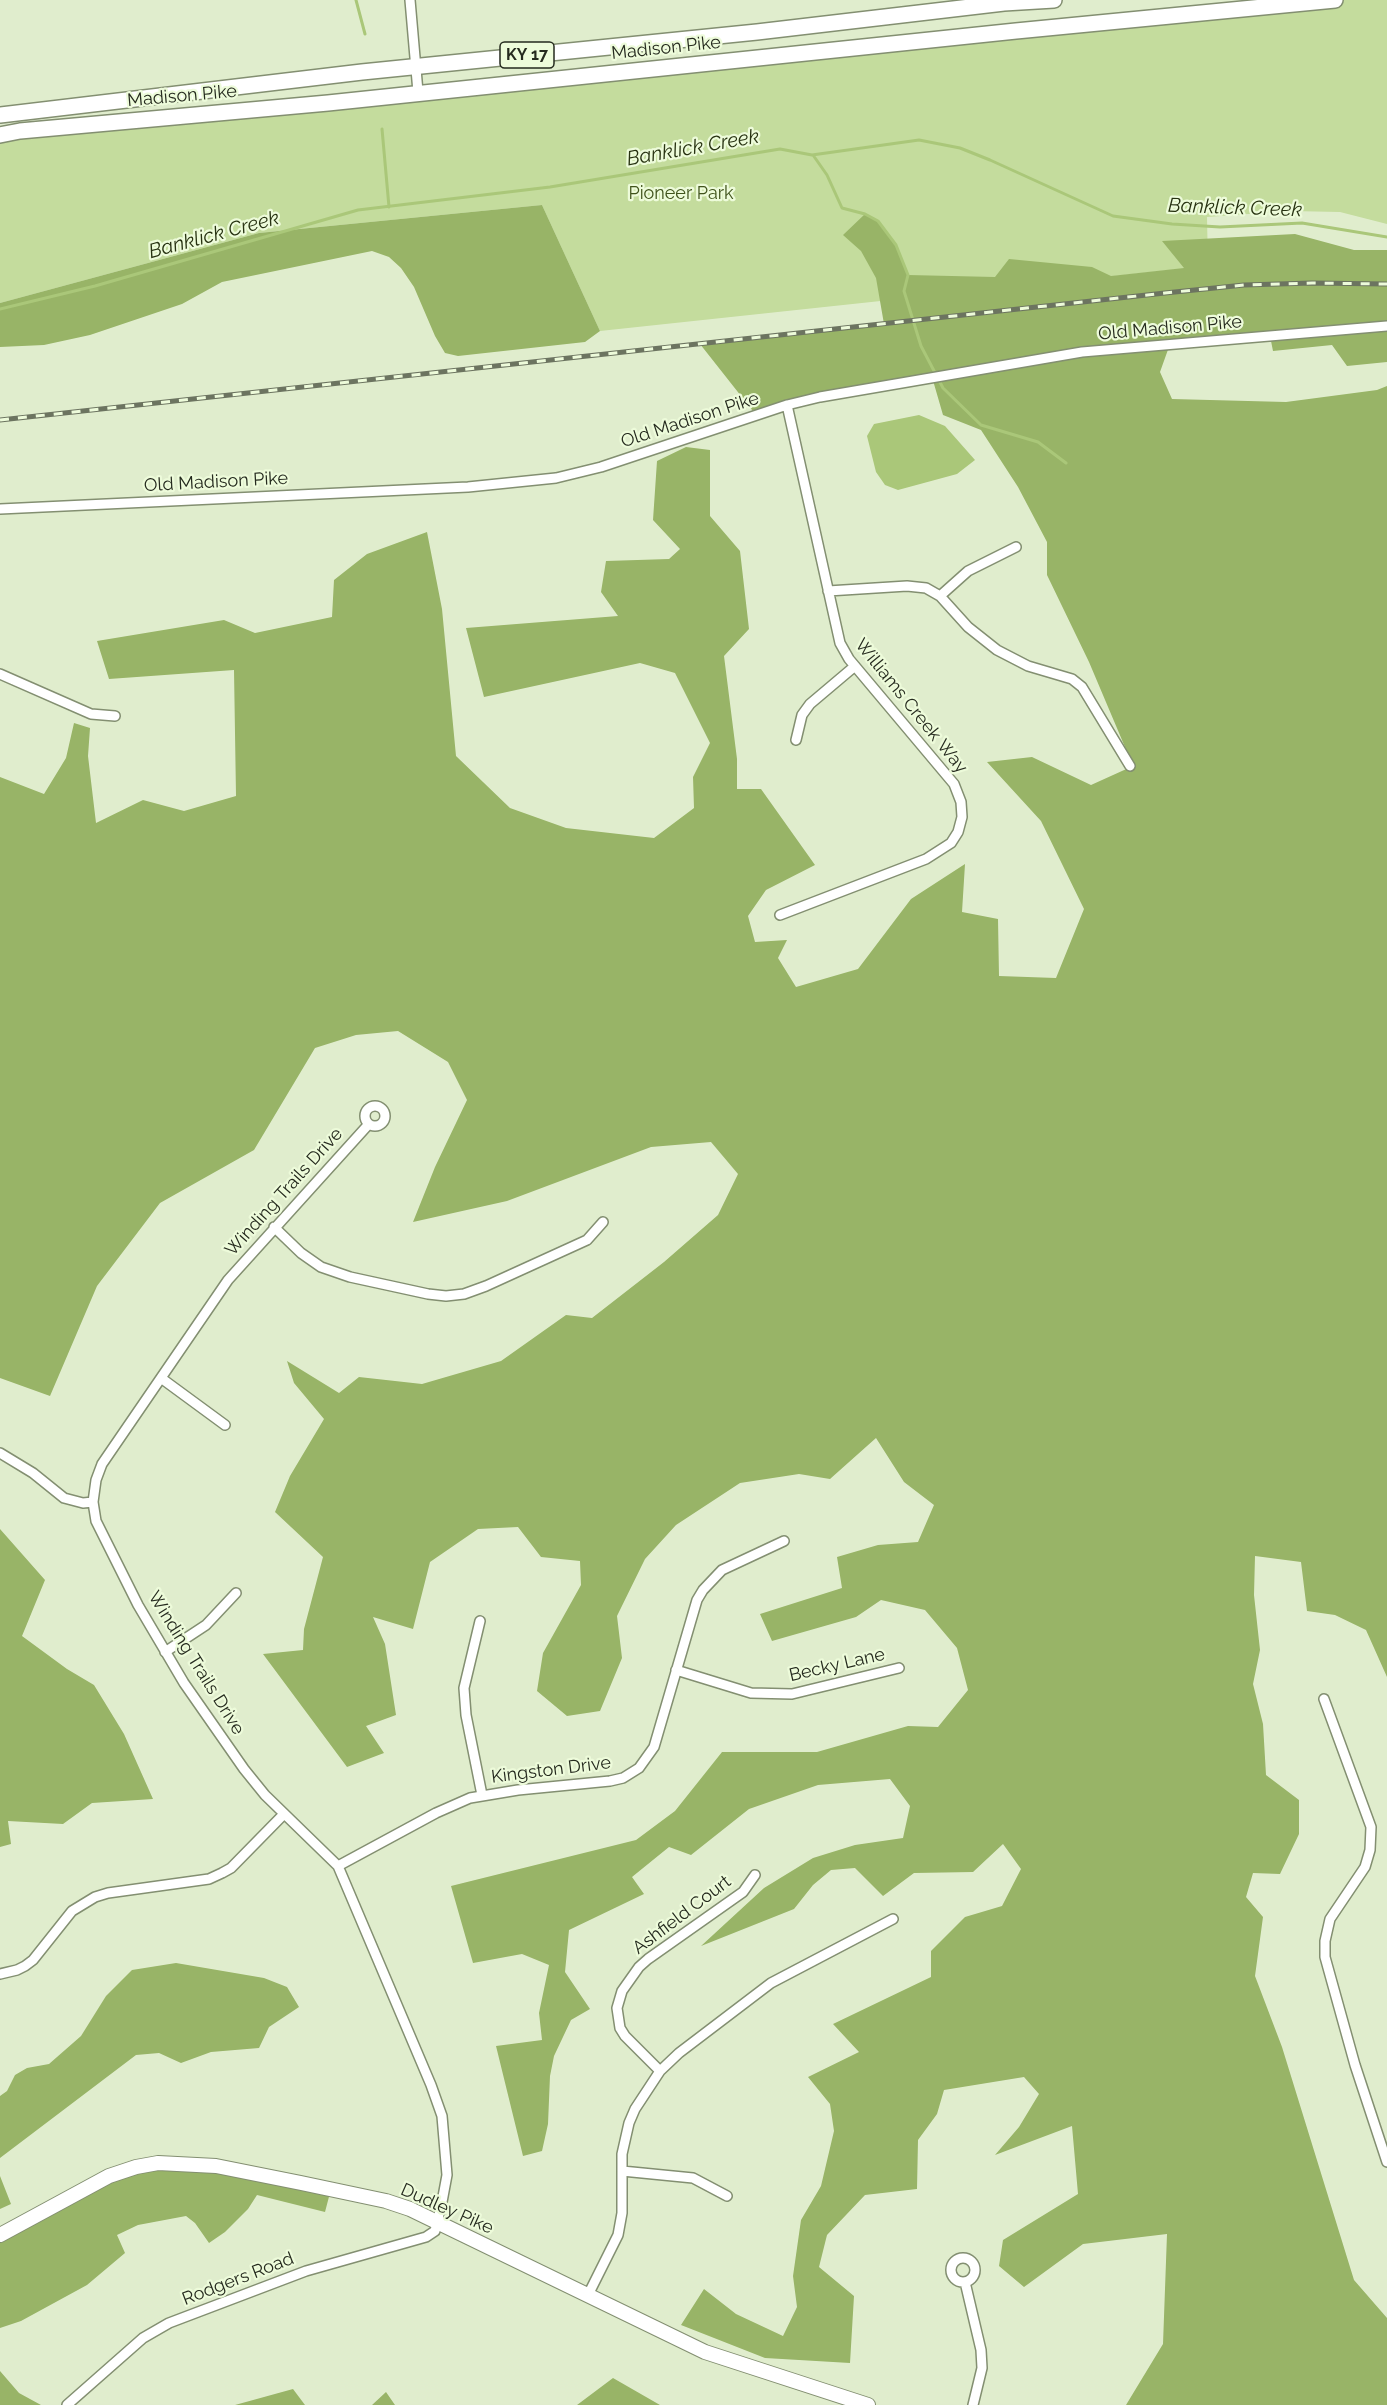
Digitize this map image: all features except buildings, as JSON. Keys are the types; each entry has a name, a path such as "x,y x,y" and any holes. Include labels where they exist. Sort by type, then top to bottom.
{"main road":[{"name":"Madison Pike","path":"0,115 416,66 757,32 1004,3 1054,0"},
{"name":"Madison Pike","path":"0,135 20,131 328,103 1335,0"}],"street":[{"path":"410,0 418,92"},
{"name":"Old Madison Pike","path":"0,509 468,487 556,478 611,464 787,405 907,381 1082,352 1387,326"},
{"name":"Williams Creek Way","path":"780,915 926,859 951,843 963,817 961,802 954,784 855,666 840,643 787,405"},
{"path":"940,596 968,571 1016,547"},
{"path":"828,591 907,586 926,588 940,596 968,627 997,650 1028,666 1072,679 1082,687 1130,766"},
{"path":"796,740 802,716 810,704 855,666"},
{"path":"0,674 91,714 115,716"},
{"name":"Winding Trails Drive","path":"368,1125 228,1280 102,1464 96,1480 93,1502 101,1531 165,1652 244,1769 284,1814 338,1866 442,2116 447,2175 436,2221"},
{"path":"274,1227 301,1253 321,1267 361,1279 446,1296 464,1294 486,1286 587,1240 603,1222"},
{"path":"161,1378 225,1425"},
{"path":"0,1453 33,1473 64,1498 82,1503 93,1502"},
{"name":"Kingston Drive","path":"338,1866 436,1813 482,1795 610,1781 623,1778 639,1768 654,1747 697,1600 708,1583 727,1567 784,1541"},
{"path":"165,1652 206,1625 236,1593"},
{"path":"480,1621 464,1688 466,1715 482,1795"},
{"name":"Becky Lane","path":"676,1670 751,1693 792,1694 900,1668"},
{"path":"1324,1699 1371,1827 1370,1850 1365,1867 1334,1910 1327,1928 1325,1957 1354,2065 1387,2162"},
{"path":"0,1974 17,1970 33,1960 72,1911 95,1897 108,1893 209,1879 231,1868 284,1814"},
{"name":"Ashfield Court","path":"660,2072 620,2028 617,2008 622,1991 639,1967 648,1959 743,1892 755,1875"},
{"path":"588,2295 618,2235 622,2213 622,2154 629,2122 660,2072 679,2053 771,1983 893,1919"},
{"name":"Dudley Pike","path":"0,2235 108,2176 122,2171 158,2163 216,2166 386,2201 436,2221 705,2352 868,2405"},
{"path":"622,2171 693,2178 727,2196"},
{"name":"Rodgers Road","path":"66,2405 143,2338 169,2322 306,2271 426,2237 435,2231 436,2221"},
{"path":"965,2282 981,2350 980,2377 973,2405"}],"green space":[{"name":"Pioneer Park","path":"1335,0 1387,0 1387,224 1340,212 1290,211 1207,217 1208,266 600,331 542,205 259,233 0,303 0,135"}],"shaded area":[{"path":"542,205 600,331 585,342 458,356 445,353 435,336 414,287 401,268 389,257 372,251 222,282 182,304 90,335 44,345 0,347 0,303 259,233"},
{"path":"865,214 878,221 896,245 908,275 995,277 1009,259 1092,267 1111,276 1184,268 1162,241 1295,234 1354,250 1387,250 1387,362 1347,366 1332,345 1273,351 1270,336 1170,344 1160,372 1172,399 1286,402 1377,390 1387,386 1387,1677 1366,1630 1335,1615 1307,1611 1301,1562 1255,1556 1254,1595 1260,1650 1253,1684 1263,1724 1266,1775 1299,1800 1299,1834 1280,1874 1253,1873 1246,1897 1263,1917 1255,1976 1282,2047 1354,2280 1387,2318 1387,2405 1126,2405 1163,2344 1167,2234 1083,2244 1024,2287 999,2266 1003,2240 1078,2194 1072,2126 995,2155 1019,2127 1039,2094 1024,2077 944,2090 937,2114 918,2140 917,2189 865,2195 827,2235 819,2267 854,2296 850,2363 765,2358 681,2325 704,2289 736,2314 783,2336 797,2307 793,2276 801,2220 821,2186 834,2131 830,2104 808,2077 859,2052 833,2024 931,1977 931,1951 965,1917 1002,1906 1021,1869 1003,1844 973,1872 914,1873 883,1896 855,1868 831,1870 813,1885 794,1909 701,1946 764,1888 813,1858 855,1845 903,1838 910,1806 890,1779 818,1785 749,1809 691,1855 669,1847 632,1877 644,1894 569,1930 565,1972 590,2009 571,2020 554,2056 550,2076 548,2124 542,2151 523,2156 496,2046 542,2040 539,2013 549,1965 522,1954 473,1963 451,1886 636,1840 675,1811 722,1752 817,1752 908,1726 938,1727 968,1690 957,1648 925,1610 881,1600 856,1617 772,1641 760,1614 842,1588 837,1557 878,1545 918,1542 934,1505 904,1482 876,1438 830,1479 799,1474 740,1483 676,1525 645,1559 617,1616 622,1658 600,1711 567,1716 537,1691 543,1653 581,1585 580,1561 541,1557 518,1527 478,1529 430,1562 413,1629 373,1617 385,1644 396,1715 366,1726 384,1753 347,1767 263,1654 303,1650 304,1629 323,1557 275,1512 290,1476 324,1419 294,1383 287,1361 339,1393 359,1377 422,1384 501,1361 566,1315 592,1318 664,1262 718,1215 738,1174 711,1142 651,1147 507,1201 413,1222 435,1167 467,1100 448,1062 398,1031 356,1035 315,1048 254,1150 160,1203 97,1286 50,1396 0,1378 0,777 44,794 66,758 74,723 90,728 88,756 96,823 143,800 184,811 236,796 234,670 109,679 97,641 224,620 255,633 332,617 334,580 367,554 427,532 442,609 456,756 510,808 566,828 654,838 694,808 693,777 710,743 675,673 640,663 484,697 466,628 618,616 601,592 606,561 669,559 680,549 653,520 657,461 686,447 710,450 710,516 740,551 749,629 724,656 737,759 737,789 761,789 815,865 766,890 748,916 755,942 787,940 778,958 796,987 858,969 911,899 965,864 962,912 998,919 999,976 1056,978 1084,909 1041,821 987,762 1032,757 1091,785 1133,766 1089,662 1047,575 1047,542 1018,487 981,430 943,415 932,377 756,415 700,344 884,324 876,278 861,251 843,235"},
{"path":"919,415 945,426 975,460 957,474 898,490 885,485 876,472 867,436 874,424"},
{"path":"0,1529 45,1580 22,1636 67,1669 94,1685 124,1734 153,1799 92,1803 63,1824 8,1821 11,1844 0,1847"},
{"path":"176,1963 264,1978 287,1987 299,2007 269,2027 259,2048 211,2052 181,2063 159,2053 136,2055 0,2158 0,2096 7,2091 15,2075 27,2068 49,2064 81,2036 106,1996 132,1970"},
{"path":"158,2163 331,2189 325,2212 257,2195 248,2209 225,2232 209,2243 195,2223 186,2216 138,2225 117,2235 125,2253 87,2285 21,2321 0,2328 0,2235 109,2176"},
{"path":"0,2176 11,2204 0,2209"},
{"path":"0,2371 19,2393 41,2405 0,2405"},
{"path":"613,2378 660,2405 577,2405"},
{"path":"293,2389 305,2405 235,2405"},
{"path":"386,2392 395,2405 372,2405"}],"waterway":[{"path":"356,0 365,34"},
{"path":"382,129 389,207"},
{"name":"Banklick Creek","path":"0,309 95,286 358,210 550,187 780,149 812,155 919,140 960,148 1113,216 1172,224 1220,227 1302,223 1387,237"},
{"path":"813,155 827,175 842,208 865,214 878,221 896,245 908,275 904,291 921,346 943,388 981,425 1038,442 1066,463"}],"railway":[{"path":"0,420 1244,285 1387,284"}]}
